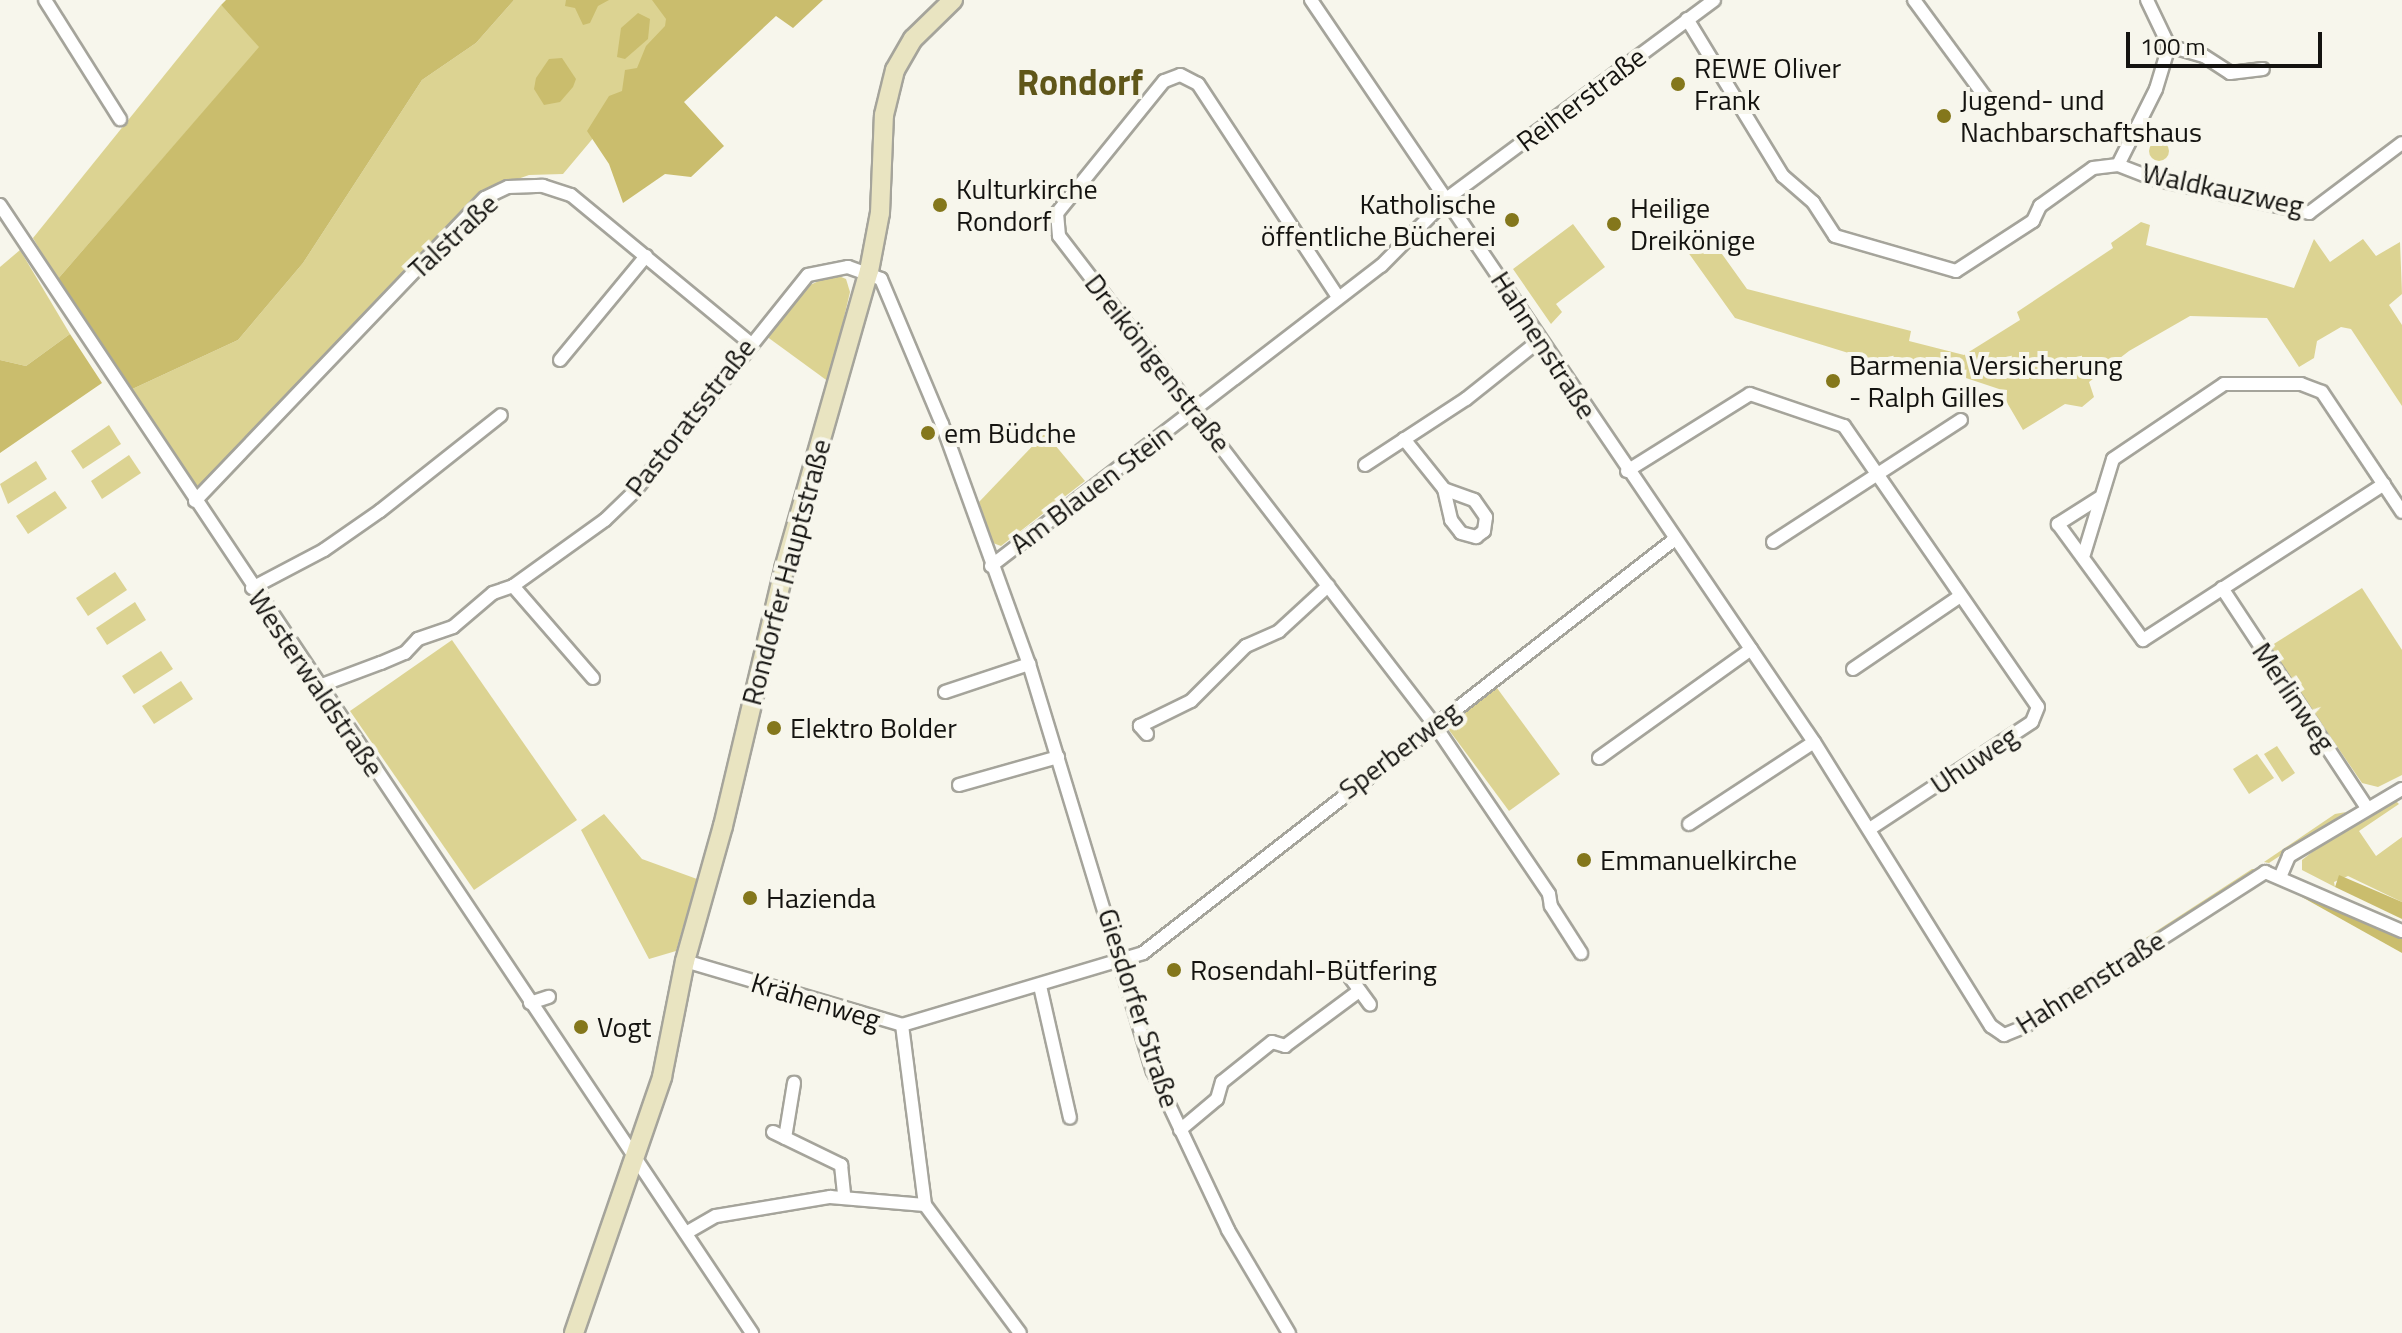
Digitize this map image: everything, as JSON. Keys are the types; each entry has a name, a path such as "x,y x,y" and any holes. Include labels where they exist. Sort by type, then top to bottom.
{"street":[{"path":"45,0 120,119"},
{"name":"Rondorfer Hauptstraße","path":"574,1333 662,1077 685,961 723,826 784,569 869,271 880,213 884,115 895,70 913,39 953,0"},
{"name":"Hahnenstraße","path":"1311,0 1449,197 1627,471 1814,742 1991,1026 2004,1035 2257,875 2281,875"},
{"name":"Reiherstraße","path":"1449,197 1714,0"},
{"path":"1914,0 1992,106"},
{"path":"2147,0 2169,46 2204,56 2230,73 2263,69"},
{"name":"Waldkauzweg","path":"1687,19 1783,176 1813,202 1835,236 1956,271 2033,221 2040,206 2093,168 2118,165 2157,180 2309,213 2402,143"},
{"name":"Waldkauzweg","path":"2118,165 2156,89 2169,46"},
{"name":"Dreikönigenstraße","path":"1338,297 1198,84 1180,75 1164,81 1057,213 1059,236 1434,724 1549,894 1551,906 1581,953"},
{"name":"Talstraße","path":"195,501 495,192 524,185 555,188 646,256 749,342"},
{"name":"Am Blauen Stein","path":"991,566 1381,266 1449,197"},
{"name":"Westerwaldstraße","path":"0,205 252,588 752,1333"},
{"path":"560,360 646,256"},
{"name":"Pastoratsstraße","path":"319,686 405,653 418,639 453,627 493,593 513,586 577,543 634,492 749,342 808,275 823,268 869,271"},
{"name":"Giesdorfer Straße","path":"869,271 889,291 1029,664 1124,961 1153,1071 1228,1230 1289,1333"},
{"path":"1365,465 1466,399 1540,340"},
{"path":"2084,554 2113,459 2224,384 2301,384 2322,392 2402,512"},
{"name":"Uhuweg","path":"1627,471 1750,394 1844,426 1959,597 2038,707 2032,722 1870,829"},
{"path":"252,588 346,535 501,415"},
{"path":"1773,542 1961,420"},
{"path":"1404,439 1444,489"},
{"path":"2099,498 2058,524 2084,554 2143,640 2384,484"},
{"name":"Sperberweg","path":"1124,961 1143,953 1675,539"},
{"path":"513,586 593,678"},
{"path":"1147,734 1140,726 1191,701 1246,646 1279,631 1328,586"},
{"name":"Merlinweg","path":"2222,588 2366,806"},
{"path":"1853,669 1959,597"},
{"path":"1599,758 1751,649"},
{"path":"945,692 1029,664"},
{"path":"1689,824 1814,742"},
{"path":"959,785 1058,757"},
{"path":"2402,789 2366,806 2289,856 2281,875 2402,931"},
{"name":"Krähenweg","path":"685,961 902,1025 1124,961"},
{"path":"1347,973 1370,1005"},
{"path":"1040,986 1070,1118"},
{"path":"1180,1130 1217,1099 1222,1082 1272,1042 1285,1046 1359,991"},
{"path":"530,1003 549,997"},
{"path":"902,1025 925,1205 1020,1333"},
{"path":"794,1083 779,1135 841,1165 844,1195"},
{"path":"686,1233 716,1216 844,1195 914,1208 925,1205"}],"shaded area":[{"path":"226,0 514,0 476,43 422,80 303,263 238,340 128,391 57,280 259,47 221,5"},
{"path":"514,0 678,0 694,18 563,174 529,175 482,192 196,489 128,391 238,340 303,263 422,80 476,43"},
{"path":"566,0 609,0 598,6 590,23 583,25 575,8 565,6"},
{"path":"652,0 823,0 793,28 776,16 684,102 724,146 691,177 665,174 623,203 609,164 587,131 609,96 622,91 625,70 637,68 646,46 665,26 666,19"},
{"path":"221,5 260,47 57,280 33,238"},
{"path":"638,13 650,19 648,39 625,59 617,57 621,28"},
{"path":"562,58 576,79 573,87 560,102 544,105 534,89 536,78 549,59"},
{"path":"2159,141 2166,144 2169,151 2166,158 2159,161 2152,158 2149,151 2152,144"},
{"path":"2141,222 2150,225 2146,245 2294,288 2314,239 2330,262 2363,239 2376,256 2400,242 2402,294 2389,305 2402,325 2402,406 2351,329 2341,327 2317,341 2314,358 2299,367 2267,318 2190,316 2129,351 2089,382 2094,397 2082,407 2065,404 2023,430 1999,389 1954,374 1942,379 1910,372 1735,318 1680,241 1693,229 1701,239 1707,233 1747,289 1911,331 1909,341 1964,355 2020,320 2017,312 2113,248 2111,243"},
{"path":"1573,224 1605,267 1556,304 1562,312 1551,324 1513,269"},
{"path":"20,250 70,334 26,366 0,360 0,267"},
{"path":"834,274 846,279 850,292 829,382 766,336 810,285"},
{"path":"70,334 102,383 0,453 0,360 26,366"},
{"path":"109,425 121,444 83,469 71,451"},
{"path":"1045,433 1085,481 1001,546 993,543 979,502"},
{"path":"129,455 141,473 102,499 91,481"},
{"path":"36,461 47,479 8,504 0,484"},
{"path":"55,491 67,508 28,534 16,516"},
{"path":"115,572 127,590 88,616 76,598"},
{"path":"2362,588 2402,650 2402,775 2378,787 2362,783 2269,647"},
{"path":"135,602 146,620 107,645 96,628"},
{"path":"452,640 577,820 474,890 350,711"},
{"path":"161,651 173,669 134,694 122,676"},
{"path":"181,681 193,699 154,724 142,706"},
{"path":"1497,688 1560,774 1509,811 1446,726"},
{"path":"2277,746 2295,773 2282,782 2264,754"},
{"path":"2257,754 2274,778 2249,794 2233,769"},
{"path":"2396,801 2399,804 2359,831 2376,856 2402,837 2402,902 2348,876 2334,882 2335,887 2302,870 2302,860 2343,828"},
{"path":"2346,812 2269,863 2264,862 2335,814"},
{"path":"604,814 642,859 697,879 676,951 649,959 581,830"},
{"path":"2252,869 2258,869 2014,1025 2016,1022"},
{"path":"2339,875 2402,902 2402,919 2335,887"},
{"path":"2305,893 2402,939 2402,953 2300,896"}],"place":[{"name":"REWE Oliver Frank","path":"1678,84"},
{"name":"Jugend- und Nachbarschaftshaus","path":"1944,116"},
{"name":"Kulturkirche Rondorf","path":"940,205"},
{"name":"Katholische öffentliche Bücherei","path":"1512,220"},
{"name":"Heilige Dreikönige","path":"1614,224"},
{"name":"Barmenia Versicherung - Ralph Gilles","path":"1833,381"},
{"name":"em Büdche","path":"928,433"},
{"name":"Elektro Bolder","path":"774,728"},
{"name":"Emmanuelkirche","path":"1584,860"},
{"name":"Hazienda","path":"750,898"},
{"name":"Rosendahl-Bütfering","path":"1174,970"},
{"name":"Vogt","path":"581,1027"}],"district":[{"name":"Rondorf","path":"1080,82"}]}
